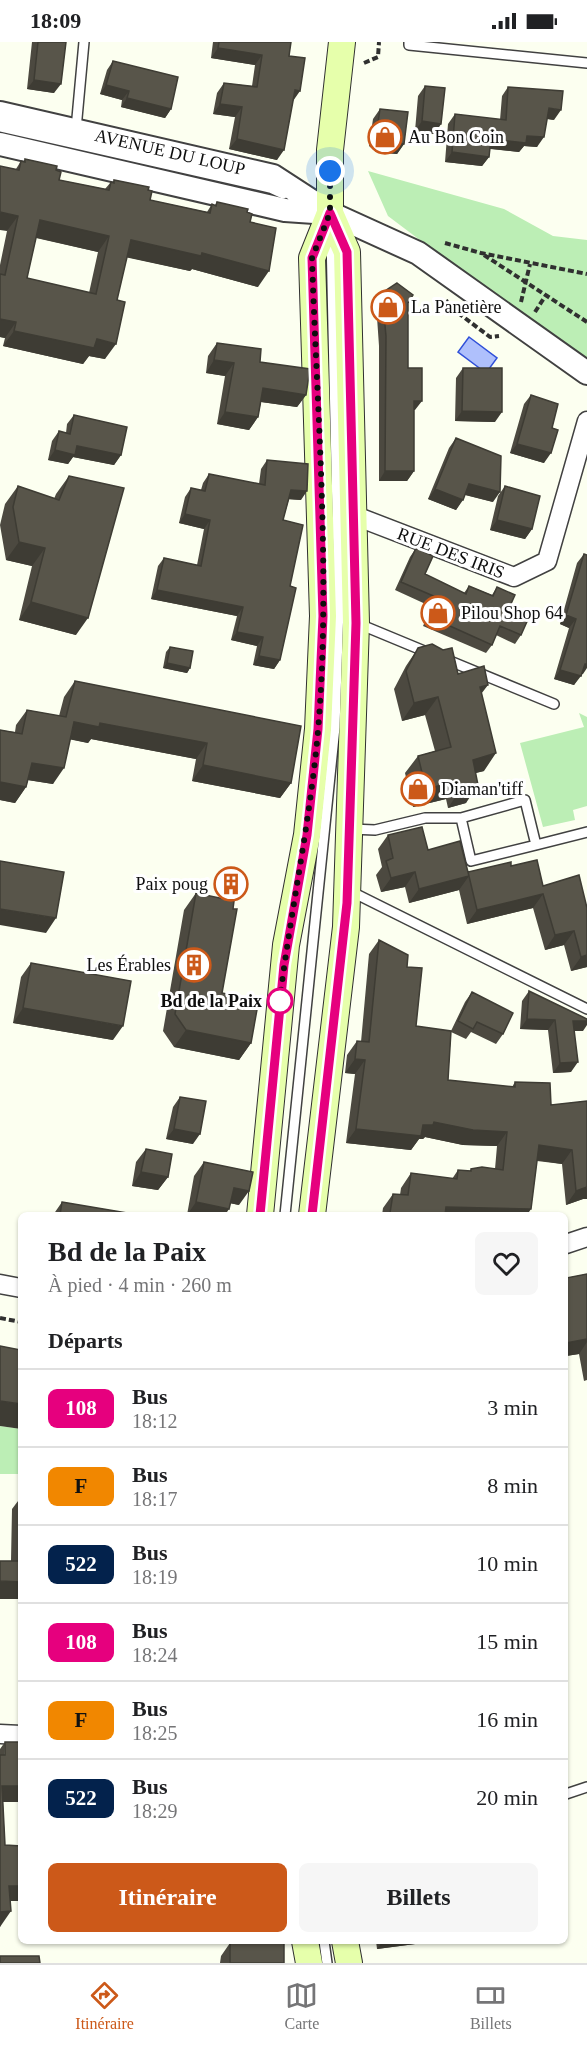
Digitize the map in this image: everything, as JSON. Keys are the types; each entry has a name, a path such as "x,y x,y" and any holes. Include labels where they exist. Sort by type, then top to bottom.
{"main road":[{"path":"260,1212 286,945 307,835 318,729 323,616 312,258 330,213 330,150 342,42"},
{"path":"312,1212 346,927 349,828 347,615 353,515 347,252 330,213"},
{"path":"306,1944 309,1963"},
{"path":"346,1944 349,1963"}],"street":[{"name":"AVENUE DU LOUP","path":"0,113 273,176 330,213 418,253 587,373"},
{"name":"AVENUE DU LOUP","path":"0,144 285,210 330,213"},
{"name":"RUE DES IRIS","path":"353,515 514,577 547,561 587,421"},
{"path":"568,1243 587,1237"},
{"path":"0,1284 18,1287"},
{"path":"0,1734 18,1734"}],"lane":[{"path":"75,130 84,42"},
{"path":"409,42 409,45 480,47 587,63"},
{"path":"0,127 270,188 330,213 347,615 285,1212"},
{"path":"320,502 347,615"},
{"path":"347,615 554,704"},
{"path":"349,828 375,830 425,818 460,818 525,800 536,845"},
{"path":"460,818 471,861 587,832"},
{"path":"347,890 587,1009"},
{"path":"568,1793 587,1787"},
{"path":"324,1944 327,1963"}],"path":[{"path":"437,241 481,254 587,274"},
{"path":"481,254 587,322"},
{"path":"0,1318 18,1321"}],"green space":[{"path":"368,171 504,209 553,236 587,240 587,366 388,216"},
{"path":"579,713 587,717 587,806 573,810 575,820 543,827 520,743 584,727"},
{"path":"0,1426 18,1429 18,1474 0,1474"}],"water":[{"path":"469,337 497,358 486,373 458,352"}],"building":[{"path":"38,42 66,42 61,84 34,80"},
{"path":"219,42 291,42 289,56 305,58 300,91 295,90 284,150 237,139 242,107 220,104 224,83 257,87 262,55 218,48"},
{"path":"113,61 178,77 171,109 127,98 129,91 106,85"},
{"path":"425,86 445,88 441,124 422,121"},
{"path":"508,87 563,91 561,110 549,108 544,137 527,136 526,143 491,139 489,157 452,152 455,114 506,120"},
{"path":"380,109 408,112 404,144 383,142 376,136"},
{"path":"25,159 57,166 56,170 61,172 59,180 109,190 114,180 149,187 148,190 152,191 150,200 210,213 212,204 216,206 217,202 248,209 247,212 252,214 250,222 276,228 269,271 202,253 201,256 131,240 117,300 125,302 116,344 97,339 94,348 14,331 16,322 0,319 0,274 5,275 18,216 0,212 0,166 19,170 21,161 25,162","holes":["40,220 109,236 96,294 27,278"]},
{"path":"397,283 413,295 408,303 408,368 422,368 422,401 414,401 414,471 385,471 386,336 382,293"},
{"path":"217,343 261,349 260,362 310,369 306,395 263,388 258,417 225,412 234,363 214,360"},
{"path":"463,368 502,368 502,412 462,411"},
{"path":"531,395 558,404 552,428 558,430 551,453 517,444"},
{"path":"74,415 127,427 121,455 77,446 75,455 55,450 59,431 70,434"},
{"path":"456,438 501,456 500,492 469,484 463,500 435,489"},
{"path":"267,460 308,464 307,491 291,490 283,520 303,525 290,586 296,588 280,660 259,656 263,637 237,632 243,607 157,590 164,558 201,566 210,520 185,514 191,488 205,491 209,474 265,485"},
{"path":"69,476 124,488 88,618 31,602 45,548 19,542 13,507 18,486 59,500"},
{"path":"505,486 540,496 532,529 497,520"},
{"path":"416,548 433,556 425,574 466,594 469,586 493,596 497,587 515,595 510,606 529,617 521,635 500,626 492,645 430,617 438,598 401,582"},
{"path":"584,554 587,555 587,664 581,676 560,670 576,619 566,615"},
{"path":"432,644 443,650 452,648 458,674 484,666 488,685 480,687 496,753 473,760 478,785 460,790 458,781 426,789 418,756 451,747 438,697 414,703 406,671 418,648"},
{"path":"170,647 193,651 190,668 167,663"},
{"path":"75,681 301,726 291,783 203,765 207,743 100,723 99,727 74,722 64,768 32,763 26,787 0,782 0,730 22,734 27,710 66,717"},
{"path":"422,827 428,850 460,841 469,876 419,889 415,872 391,878 386,861 393,858 388,835"},
{"path":"537,860 543,886 579,875 587,908 587,955 581,957 574,931 555,935 543,894 477,910 468,872 511,862 511,866"},
{"path":"0,861 64,872 56,918 0,909"},
{"path":"196,893 234,901 233,909 237,909 222,993 252,999 251,1002 258,1004 251,1043 186,1030 175,1014"},
{"path":"379,940 408,955 407,967 422,968 416,1026 451,1031 448,1080 515,1087 515,1082 550,1083 551,1105 587,1101 587,1187 576,1191 572,1150 539,1145 531,1209 446,1207 445,1212 390,1212 393,1194 408,1195 411,1173 457,1179 458,1170 471,1171 471,1169 482,1167 503,1170 507,1132 473,1130 434,1122 433,1125 423,1125 421,1136 356,1129 365,1060 355,1059 357,1041 369,1042"},
{"path":"31,963 131,981 123,1026 23,1008"},
{"path":"529,991 587,1019 587,1021 573,1021 578,1062 560,1063 555,1020 527,1019"},
{"path":"472,992 513,1013 503,1034 477,1022 473,1029 458,1021"},
{"path":"180,1097 206,1101 200,1134 174,1129"},
{"path":"146,1149 172,1154 168,1177 141,1172"},
{"path":"204,1162 253,1172 249,1191 234,1188 229,1209 196,1202"},
{"path":"62,1202 121,1212 60,1212"},
{"path":"587,1274 587,1339 568,1343 568,1278"},
{"path":"0,1346 18,1349 18,1404 0,1401"},
{"path":"0,1561 18,1561 18,1582 0,1581"},
{"path":"5,1742 18,1742 18,1786 2,1786 5,1845 18,1846 18,1886 9,1886 11,1911 0,1912 0,1755 5,1755"},
{"path":"230,1944 284,1944 284,1963 230,1963"},
{"path":"0,1956 39,1956 40,1963 0,1963"}],"bus line":[{"name":"108","path":"260,1212 273,1060 286,945 307,835 318,729 323,616 312,258 330,213 347,252 356,623 346,927 312,1212"}],"place":[{"name":"Au Bon Coin","path":"385,137"},
{"name":"La Panetière","path":"388,307"},
{"name":"Pilou Shop 64","path":"438,613"},
{"name":"Diaman'tiff","path":"418,789"},
{"name":"Paix poug","path":"231,884"},
{"name":"Les Érables","path":"194,965"},
{"name":"Bd de la Paix","path":"280,1001"}],"route":[{"path":"280,1001 279,1006 286,945 307,835 318,729 323,616 312,258 330,213 330,171"}]}
